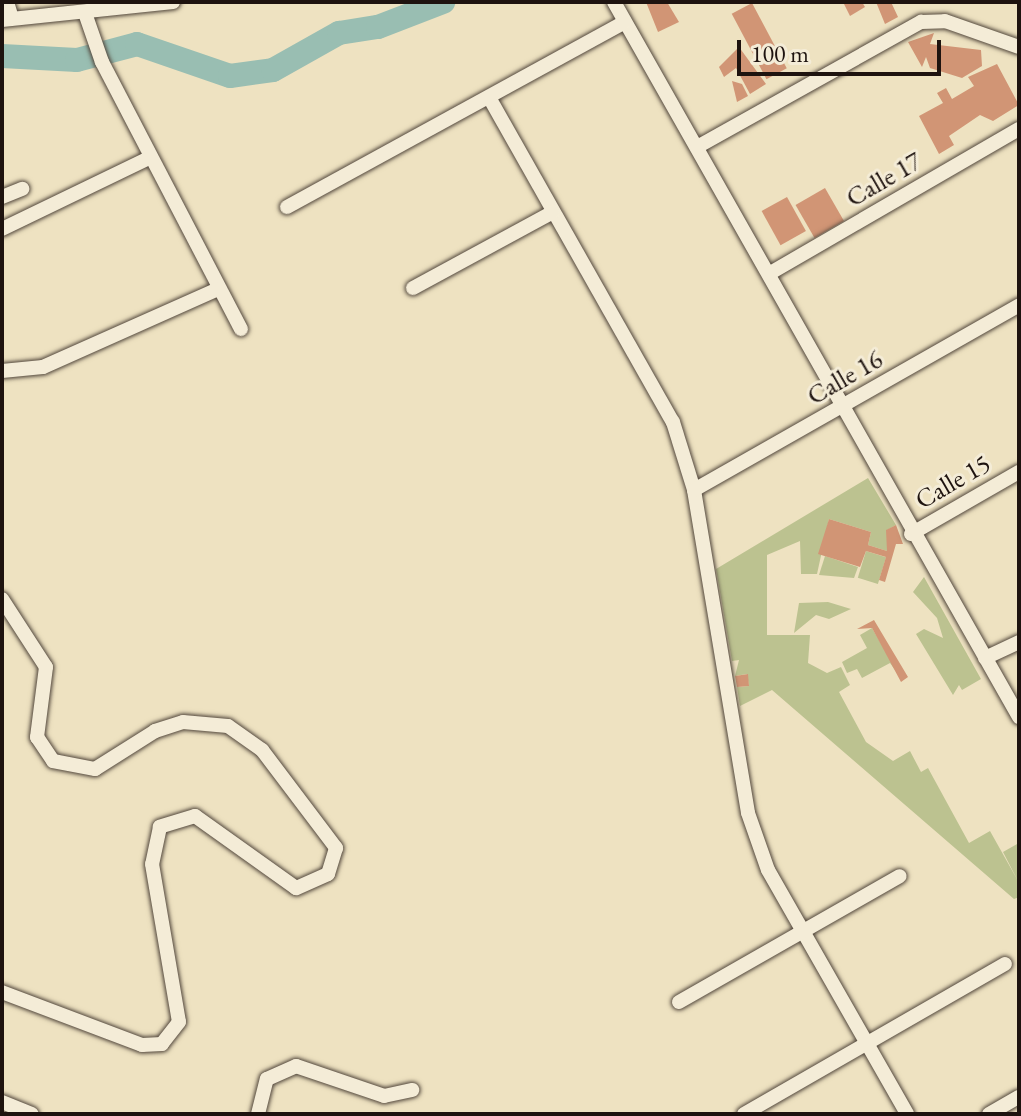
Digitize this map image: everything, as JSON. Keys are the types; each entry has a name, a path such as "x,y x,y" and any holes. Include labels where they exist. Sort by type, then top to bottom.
{"street":[{"path":"7,2 7,19 173,2"},
{"path":"614,2 772,272 911,534 1019,717"},
{"path":"85,13 102,62 241,329"},
{"path":"697,147 904,27 945,21 1019,47"},
{"path":"287,207 490,99 625,22"},
{"path":"490,99 673,422 694,490 748,813 768,870 907,1114"},
{"name":"Calle 17","path":"772,272 1019,129"},
{"path":"2,229 151,157"},
{"path":"2,197 22,189"},
{"path":"413,288 553,212"},
{"path":"2,371 43,367 218,289"},
{"name":"Calle 16","path":"694,490 1019,305"},
{"name":"Calle 15","path":"911,534 1019,472"},
{"path":"2,599 46,667 37,737 53,761 95,769 155,731 183,722 228,726 262,750 336,848 328,874 296,888 195,816 160,827 152,864 179,1022 162,1044 142,1045 2,992"},
{"path":"985,658 1019,642"},
{"path":"679,1002 803,935 900,876"},
{"path":"744,1114 1005,964"},
{"path":"258,1114 267,1079 296,1066 384,1096 412,1090"},
{"path":"989,1114 1019,1097"},
{"path":"2,1102 32,1114"}],"green space":[{"path":"868,478 896,525 887,530 887,551 868,545 871,532 829,519 817,574 801,574 800,541 767,555 767,635 810,635 808,663 827,673 841,667 850,685 839,692 866,742 893,761 910,751 921,772 928,768 969,843 990,831 1018,881 1003,852 1019,843 1019,897 1014,899 772,690 740,706 737,687 749,686 747,674 735,676 739,660 732,661 716,569"},
{"path":"866,551 886,557 878,584 858,578"},
{"path":"825,556 858,567 854,578 819,575"},
{"path":"924,577 981,679 962,690 959,685 953,695 916,634 924,629 943,638 937,618 913,592"},
{"path":"828,602 851,609 829,619 816,615 794,633 799,603"},
{"path":"872,628 900,677 890,663 862,678 857,669 847,673 842,662 867,648 860,635"}],"building":[{"path":"646,2 667,2 679,22 658,32"},
{"path":"843,2 862,2 865,7 850,16"},
{"path":"876,2 891,2 898,17 885,24"},
{"path":"752,3 787,68 766,79 732,14"},
{"path":"934,33 930,44 981,50 982,66 962,78 930,68 926,57 922,67 908,42"},
{"path":"739,47 766,84 750,94 736,68 724,77 719,67"},
{"path":"997,64 1019,105 993,121 980,115 949,136 954,145 939,154 919,116 943,103 937,93 946,88 952,99 974,86 968,77"},
{"path":"732,81 742,84 748,96 737,102"},
{"path":"825,188 844,221 815,238 796,205"},
{"path":"787,197 806,231 781,245 762,211"},
{"path":"829,519 871,532 868,545 887,551 886,530 896,525 903,544 896,544 885,582 879,580 886,557 866,551 860,567 818,554"},
{"path":"874,620 908,677 901,682 872,628 857,629"},
{"path":"748,674 749,686 737,687 735,676"}],"waterway":[{"path":"2,56 77,60 137,44 230,76 273,70 339,33 378,27 443,2"}]}
